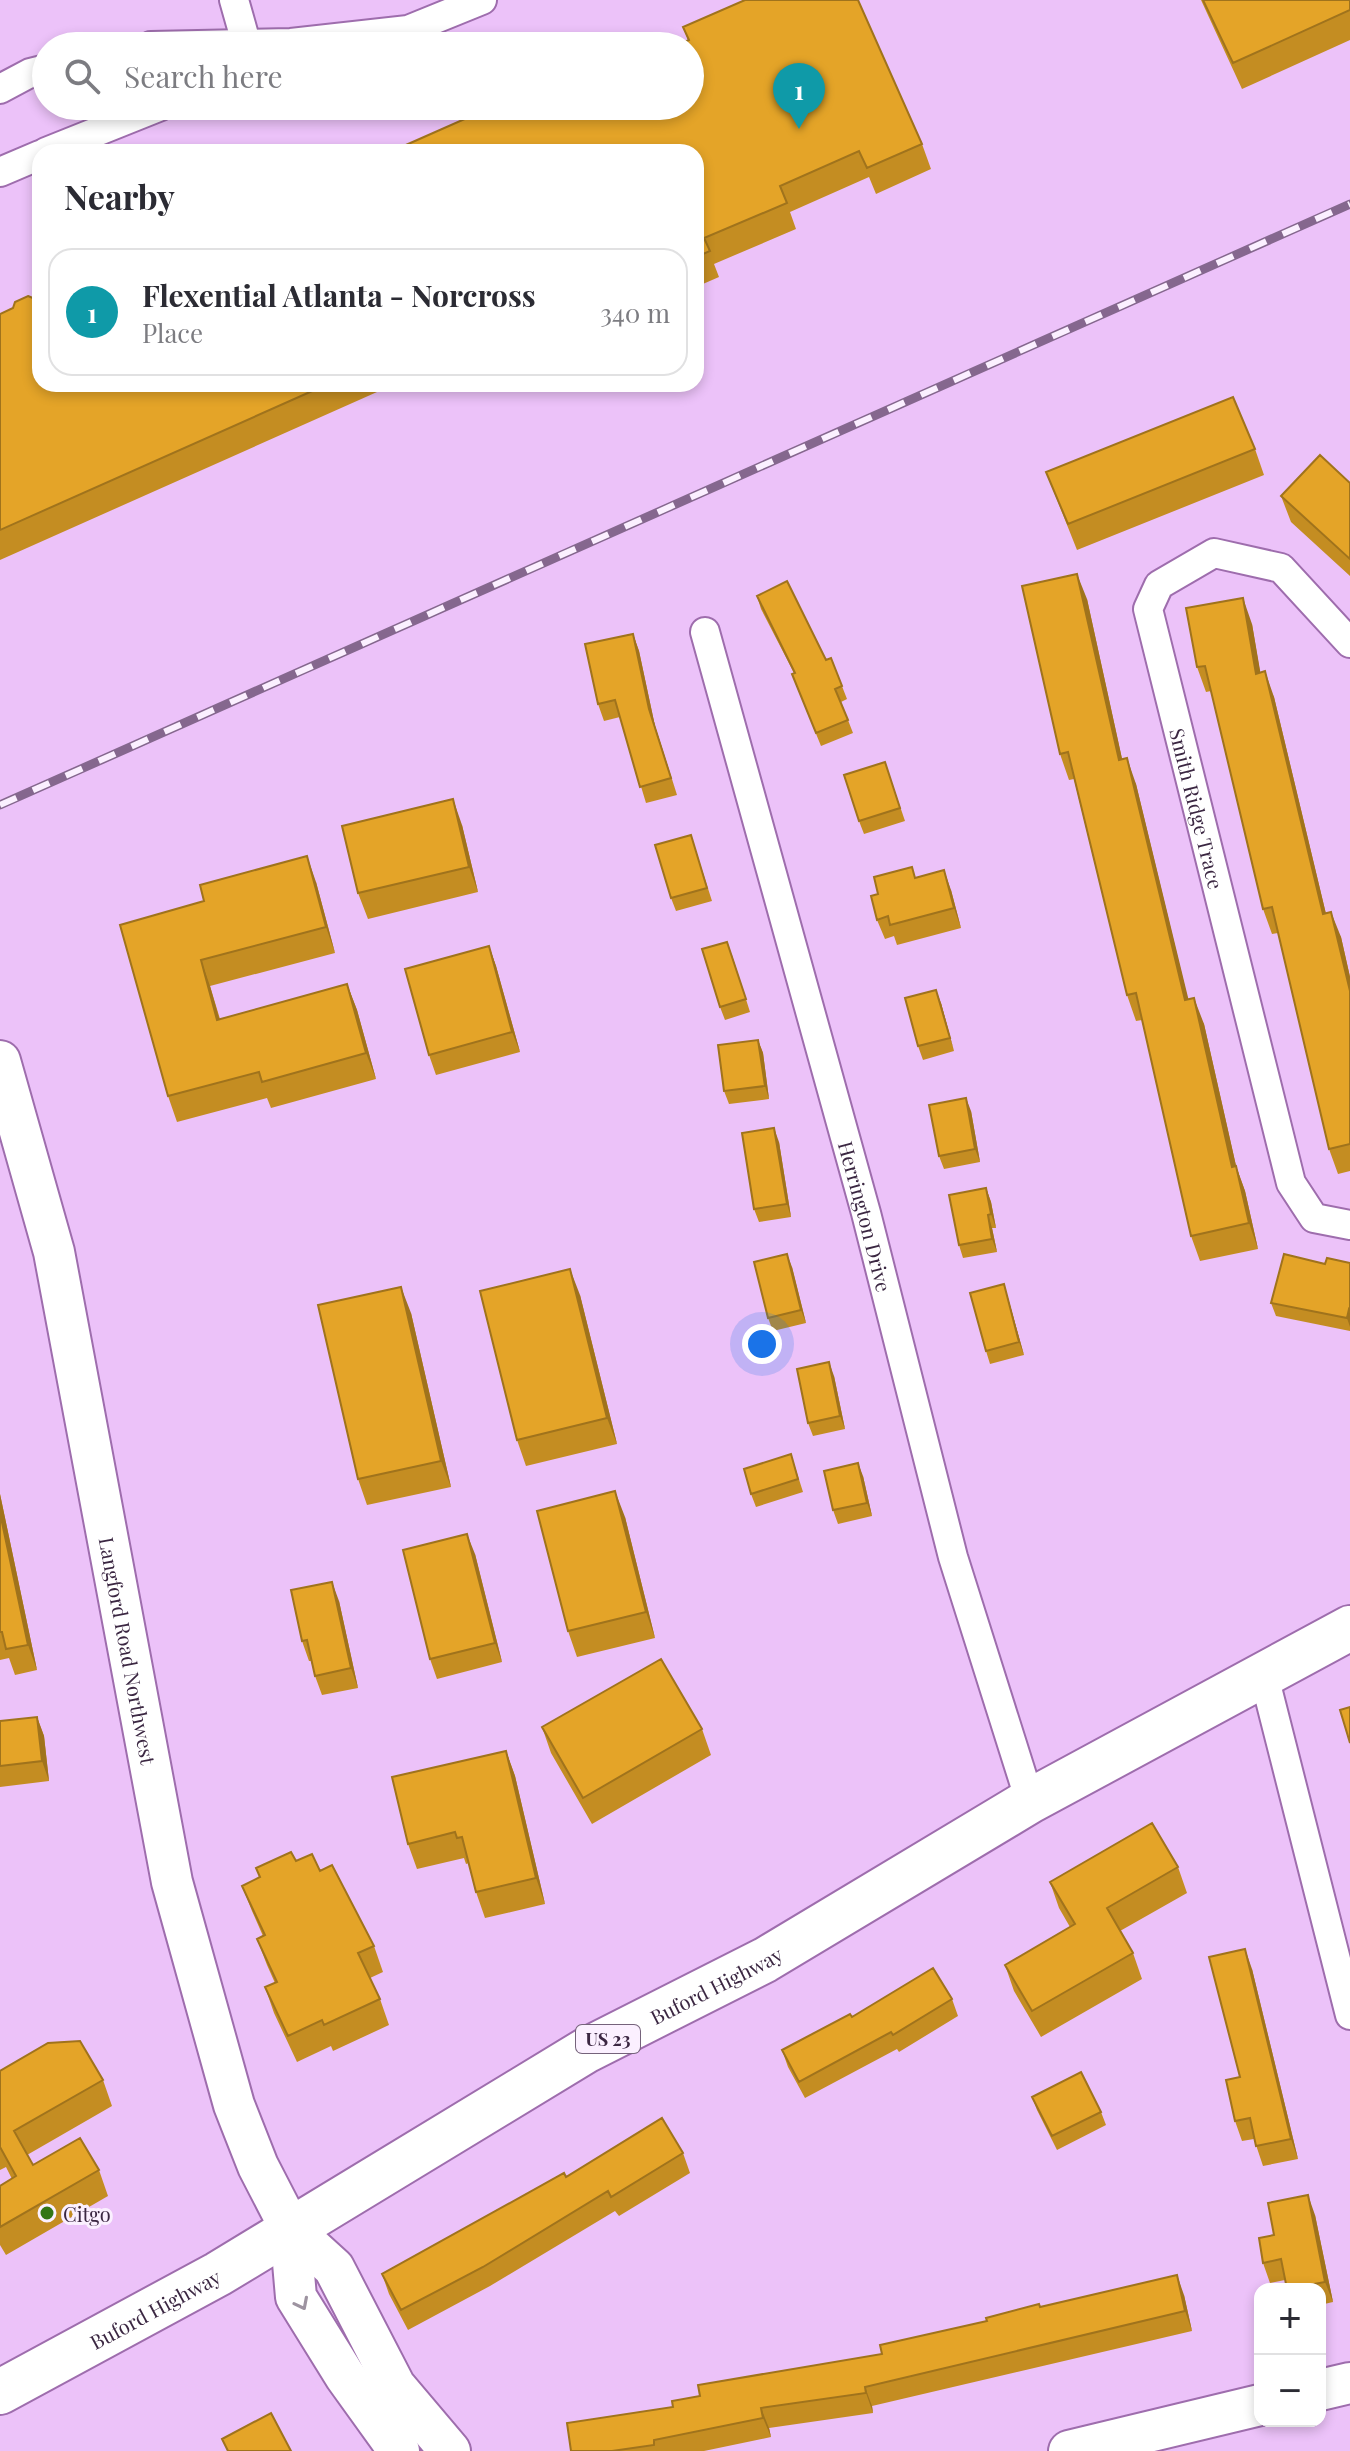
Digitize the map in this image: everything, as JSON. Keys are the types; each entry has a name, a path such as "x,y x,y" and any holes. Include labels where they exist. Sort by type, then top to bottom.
{"main road":[{"name":"Buford Highway","path":"0,2392 218,2274 567,2061 765,1960 1030,1801 1350,1628"}],"street":[{"path":"234,0 243,32"},
{"path":"391,32 408,30 482,0"},
{"path":"0,89 32,72"},
{"path":"66,144 126,120"},
{"path":"0,172 32,158"},
{"name":"Smith Ridge Trace","path":"1350,643 1281,568 1214,553 1159,585 1148,609 1291,1183 1314,1218 1350,1225"},
{"name":"Herrington Drive","path":"705,632 866,1213 953,1557 1030,1801"},
{"name":"Langford Road Northwest","path":"0,1061 54,1252 172,1882 234,2105 258,2166 290,2228 334,2268 395,2386 450,2451"},
{"path":"1264,1676 1350,2015"},
{"name":"Langford Road Northwest","path":"290,2228 296,2297 345,2376 399,2451"},
{"path":"1326,2389 1350,2383"},
{"path":"1069,2451 1254,2406"}],"building":[{"path":"745,0 858,0 922,144 867,168 859,151 780,186 787,203 704,238 704,144 408,144 462,120 704,120 704,32 685,32 683,27"},
{"path":"1203,0 1350,0 1350,10 1233,63"},
{"path":"704,238 710,251 704,254"},
{"path":"28,296 32,298 32,392 310,392 0,530 0,314 13,308 15,302"},
{"path":"1233,397 1255,449 1068,524 1046,472"},
{"path":"1320,455 1350,483 1350,559 1281,496"},
{"path":"1077,574 1119,760 1127,758 1185,1000 1194,998 1232,1167 1236,1166 1249,1223 1191,1236 1136,993 1127,995 1068,752 1060,754 1022,586"},
{"path":"787,581 826,660 831,658 842,686 835,689 848,720 816,733 792,674 795,673 757,596"},
{"path":"1243,598 1256,674 1265,671 1323,914 1331,912 1350,991 1350,1144 1329,1149 1272,907 1263,909 1205,666 1197,667 1186,608"},
{"path":"633,634 649,709 671,778 640,787 615,700 598,704 585,644"},
{"path":"885,762 900,808 859,821 844,775"},
{"path":"453,799 469,867 358,893 342,826"},
{"path":"691,835 707,888 671,898 655,845"},
{"path":"307,856 326,927 201,960 217,1020 347,984 366,1053 262,1082 259,1072 168,1096 120,925 204,901 200,885"},
{"path":"912,867 915,878 944,870 954,908 890,925 888,916 877,920 871,896 878,894 874,877"},
{"path":"727,942 746,999 720,1007 702,949"},
{"path":"489,946 512,1032 429,1055 405,969"},
{"path":"936,990 950,1038 918,1046 905,998"},
{"path":"758,1040 765,1086 724,1091 718,1045"},
{"path":"966,1098 975,1149 939,1156 929,1105"},
{"path":"774,1128 787,1204 754,1209 742,1133"},
{"path":"986,1188 992,1239 959,1245 949,1195"},
{"path":"787,1254 801,1310 768,1318 754,1262"},
{"path":"1284,1254 1325,1264 1327,1258 1350,1263 1350,1310 1347,1318 1271,1303"},
{"path":"570,1269 607,1418 517,1440 480,1291"},
{"path":"1004,1284 1019,1342 986,1351 970,1293"},
{"path":"401,1287 441,1461 358,1479 318,1305"},
{"path":"829,1362 840,1416 808,1423 797,1369"},
{"path":"791,1454 798,1479 751,1494 744,1469"},
{"path":"858,1463 867,1503 833,1510 824,1471"},
{"path":"615,1491 646,1612 568,1631 537,1511"},
{"path":"0,1513 28,1645 6,1649 0,1632"},
{"path":"467,1534 495,1643 430,1659 403,1550"},
{"path":"332,1582 351,1668 315,1676 307,1640 302,1641 291,1590"},
{"path":"661,1659 702,1729 583,1798 542,1727"},
{"path":"1350,1707 1350,1743 1340,1710"},
{"path":"37,1717 42,1761 0,1766 0,1721"},
{"path":"506,1751 536,1878 476,1892 462,1837 457,1838 455,1832 408,1844 392,1777"},
{"path":"1152,1823 1178,1867 1107,1908 1133,1953 1032,2011 1005,1965 1075,1924 1050,1882"},
{"path":"291,1852 296,1861 312,1854 320,1871 332,1865 374,1946 358,1953 380,1999 324,2025 322,2020 288,2036 265,1987 277,1982 257,1939 265,1935 242,1886 260,1877 256,1868"},
{"path":"1245,1949 1291,2139 1256,2146 1250,2118 1235,2121 1226,2080 1240,2077 1209,1957"},
{"path":"933,1968 952,1999 893,2035 891,2032 799,2082 782,2050 850,2014 852,2017"},
{"path":"80,2041 103,2080 14,2131 33,2165 80,2138 99,2170 0,2227 0,2186 16,2176 0,2147 0,2071 48,2043"},
{"path":"1081,2072 1101,2112 1052,2136 1032,2097"},
{"path":"662,2118 683,2153 611,2197 608,2191 483,2267 401,2310 382,2274 564,2173 566,2177"},
{"path":"1308,2195 1325,2282 1286,2283 1281,2259 1263,2263 1259,2238 1274,2235 1268,2203"},
{"path":"1177,2275 1185,2311 865,2387 866,2393 761,2408 763,2418 654,2440 654,2445 612,2451 571,2451 567,2423 673,2407 672,2401 700,2396 698,2385 882,2354 880,2345 987,2321 986,2318 1039,2304 1040,2307"},
{"path":"271,2413 291,2451 228,2451 222,2439"}],"railway":[{"path":"0,805 1350,204"}],"place":[{"name":"Flexential Atlanta - Norcross","path":"799,129"},
{"name":"Citgo","path":"47,2213"}]}
